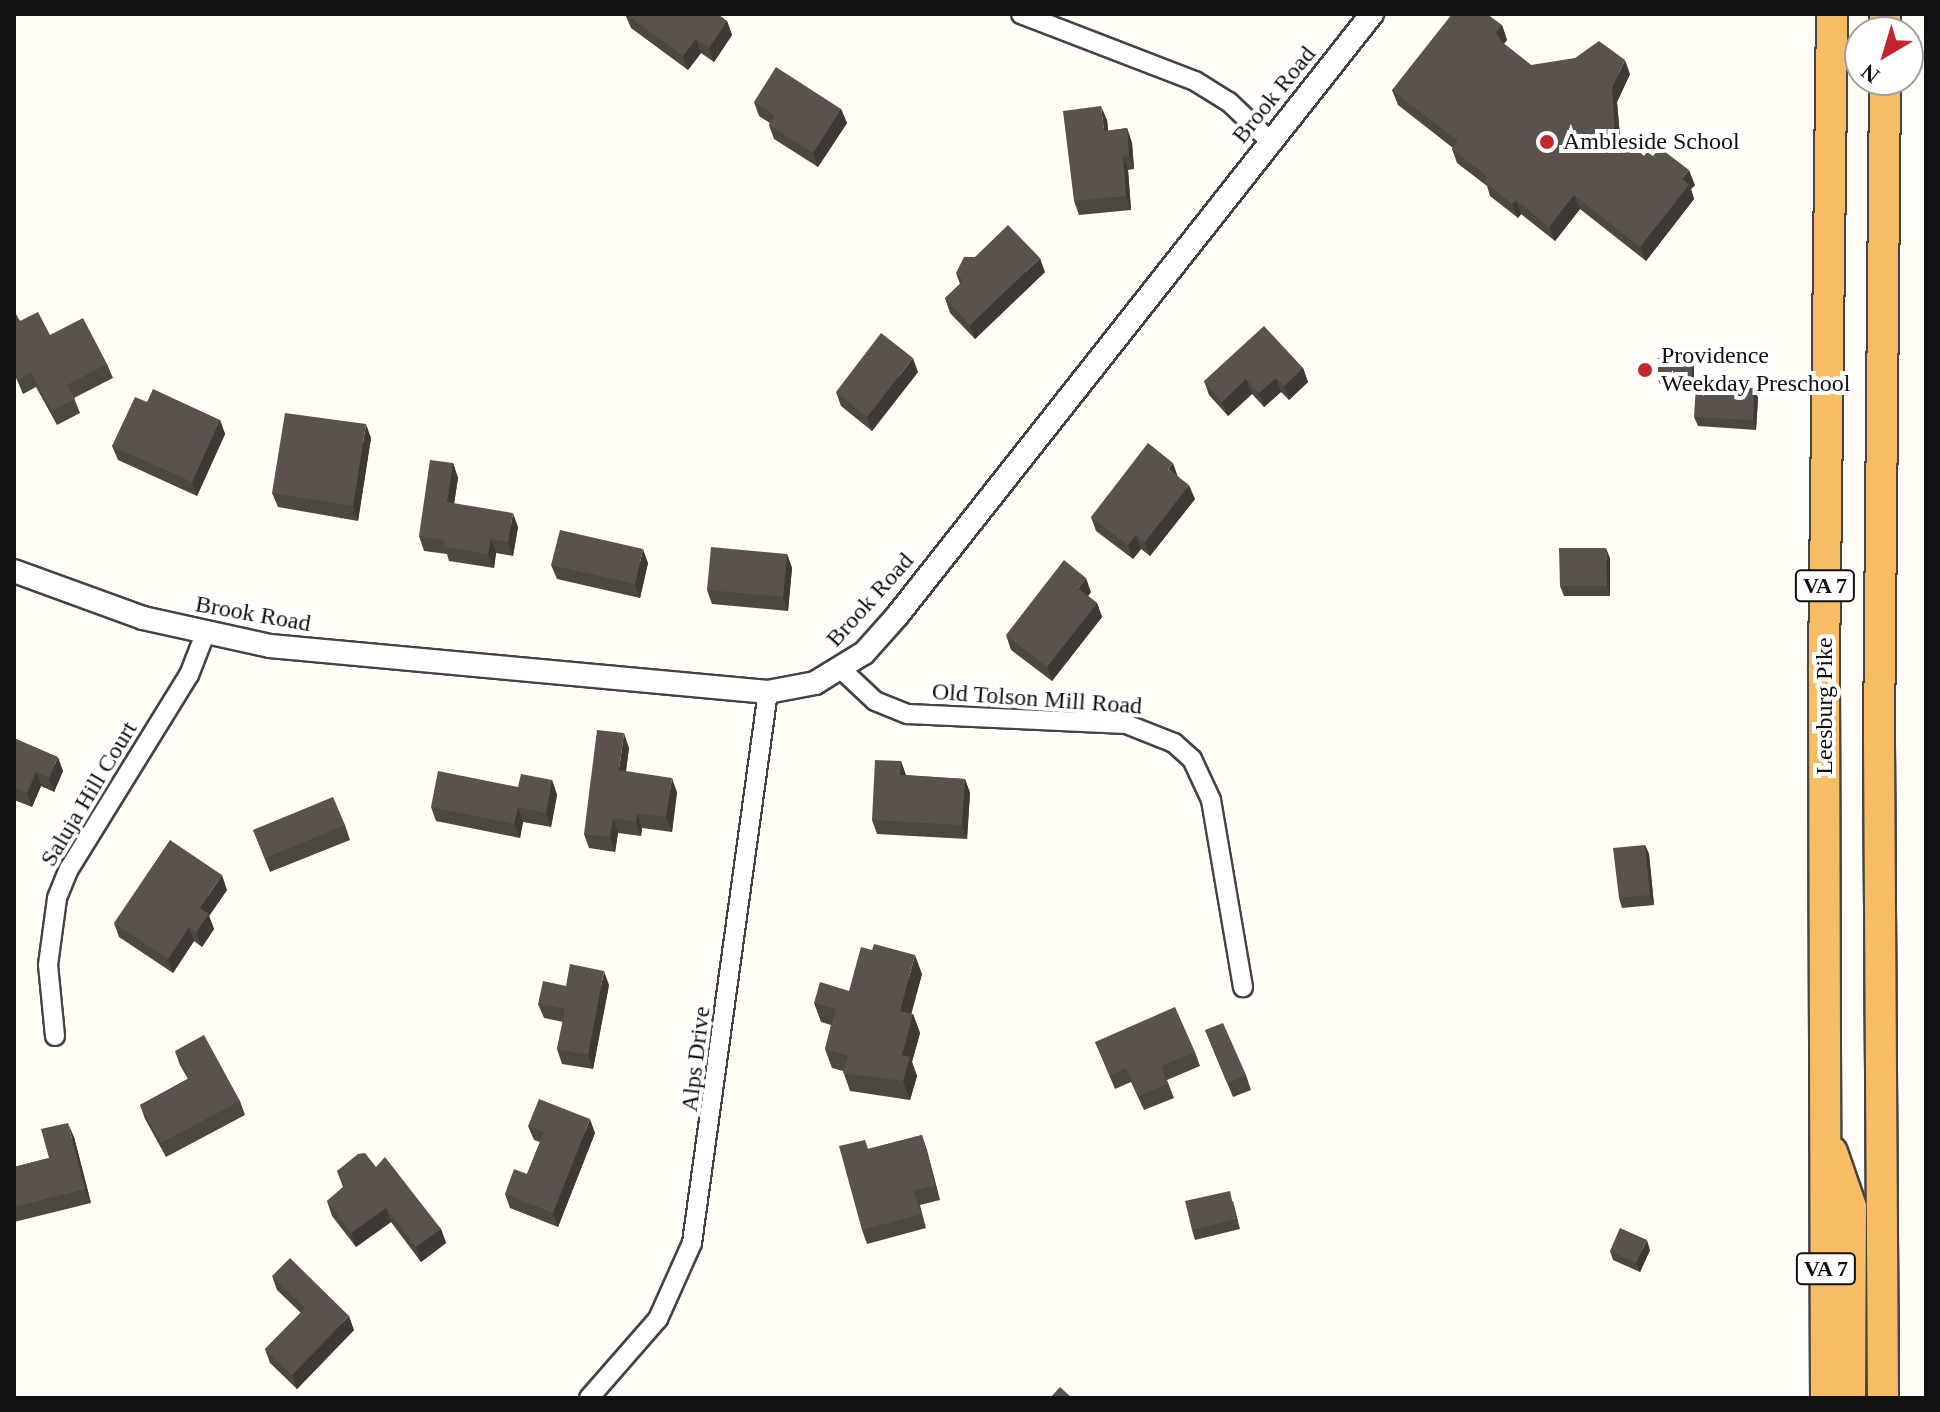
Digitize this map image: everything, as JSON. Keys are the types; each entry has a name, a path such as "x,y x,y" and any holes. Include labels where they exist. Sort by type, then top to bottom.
{"highway":[{"path":"1813,14 1828,135"},
{"name":"Leesburg Pike","path":"1826,1398 1828,135 1832,14"},
{"name":"VA 7","path":"1883,1398 1879,740 1885,96"},
{"path":"1825,1140 1843,1174 1851,1207 1850,1398"}],"street":[{"path":"1021,14 1195,81 1229,102 1270,141"},
{"name":"Brook Road","path":"14,571 205,634 303,650 768,692 815,683 842,670 900,612 1372,14"},
{"name":"Saluja Hill Court","path":"55,1036 48,965 57,898 69,869 189,675 205,634"},
{"name":"Old Tolson Mill Road","path":"842,670 875,701 908,714 1126,724 1174,743 1192,759 1211,800 1243,987"},
{"name":"Alps Drive","path":"589,1398 658,1319 692,1243 768,692"}],"building":[{"path":"626,14 717,14 727,21 709,48 696,39 683,56"},
{"name":"Ambleside School","path":"1452,14 1487,14 1502,25 1496,33 1502,42 1531,65 1575,58 1599,41 1625,60 1612,88 1615,133 1644,156 1647,152 1653,156 1660,148 1689,170 1682,179 1689,185 1640,247 1574,195 1549,227 1516,200 1512,204 1485,182 1488,177 1452,149 1458,141 1392,90"},
{"path":"776,67 841,109 813,153 769,125 775,116 754,102"},
{"path":"1101,106 1104,131 1127,128 1129,155 1123,156 1126,196 1074,201 1063,111"},
{"path":"1008,225 1040,258 970,325 945,298 963,281 956,273 964,257 975,257"},
{"path":"14,311 20,321 38,312 50,335 83,318 107,364 67,385 75,399 52,411 31,373 18,380 14,371"},
{"path":"1264,326 1303,368 1284,386 1276,378 1259,393 1246,379 1222,402 1204,381"},
{"path":"881,333 913,358 867,417 836,392"},
{"path":"1658,358 1692,358 1692,379 1658,379"},
{"path":"1696,385 1754,388 1753,420 1694,417"},
{"path":"153,389 220,420 192,482 112,446 135,397 147,402"},
{"path":"285,413 366,424 353,506 272,493"},
{"path":"1148,443 1173,463 1168,469 1189,485 1145,542 1136,535 1128,545 1091,517"},
{"path":"430,460 453,463 447,502 513,513 508,542 491,539 488,554 444,547 445,541 419,536"},
{"path":"560,530 643,549 635,584 551,565"},
{"path":"711,547 787,554 783,597 707,590"},
{"path":"1559,548 1606,548 1607,586 1560,586"},
{"path":"1064,560 1086,578 1078,588 1097,603 1047,667 1006,635"},
{"path":"597,730 624,733 619,770 672,778 666,817 637,813 636,822 613,818 610,837 584,834"},
{"path":"14,738 58,757 49,778 36,772 27,793 14,788"},
{"path":"875,760 901,761 900,775 965,779 962,825 872,820"},
{"path":"438,771 518,787 521,774 552,780 546,813 518,807 514,824 431,807"},
{"path":"333,797 345,825 265,858 253,830"},
{"path":"170,840 222,875 200,908 209,914 196,932 189,927 168,959 114,923"},
{"path":"1645,845 1650,895 1619,898 1613,848"},
{"path":"874,944 915,955 900,1011 913,1014 902,1055 910,1057 903,1081 843,1073 848,1056 825,1049 836,1009 814,1003 820,982 849,991 861,947 872,950"},
{"path":"570,964 604,971 588,1055 557,1049 565,1009 538,1004 543,981 566,986"},
{"path":"1175,1007 1195,1052 1161,1066 1168,1084 1138,1096 1126,1068 1110,1075 1095,1042"},
{"path":"1223,1023 1246,1075 1227,1083 1205,1030"},
{"path":"204,1035 240,1101 161,1143 140,1105 189,1078 175,1051"},
{"path":"539,1099 590,1119 553,1213 505,1194 514,1169 527,1174 544,1132 528,1126"},
{"path":"68,1123 85,1189 14,1207 14,1167 49,1158 41,1129"},
{"path":"922,1135 935,1185 914,1191 921,1214 862,1230 839,1146 865,1140 868,1149"},
{"path":"365,1153 376,1167 385,1157 441,1229 416,1247 386,1208 351,1233 327,1201 345,1186 337,1171 358,1154"},
{"path":"1230,1191 1236,1219 1192,1230 1185,1201"},
{"path":"1620,1228 1647,1240 1636,1263 1610,1251"},
{"path":"290,1258 349,1316 292,1375 265,1349 305,1308 272,1276"},
{"path":"1060,1387 1072,1398 1050,1398"}],"place":[{"name":"Ambleside School","path":"1547,142"},
{"name":"Providence Weekday Preschool","path":"1645,370"}]}
